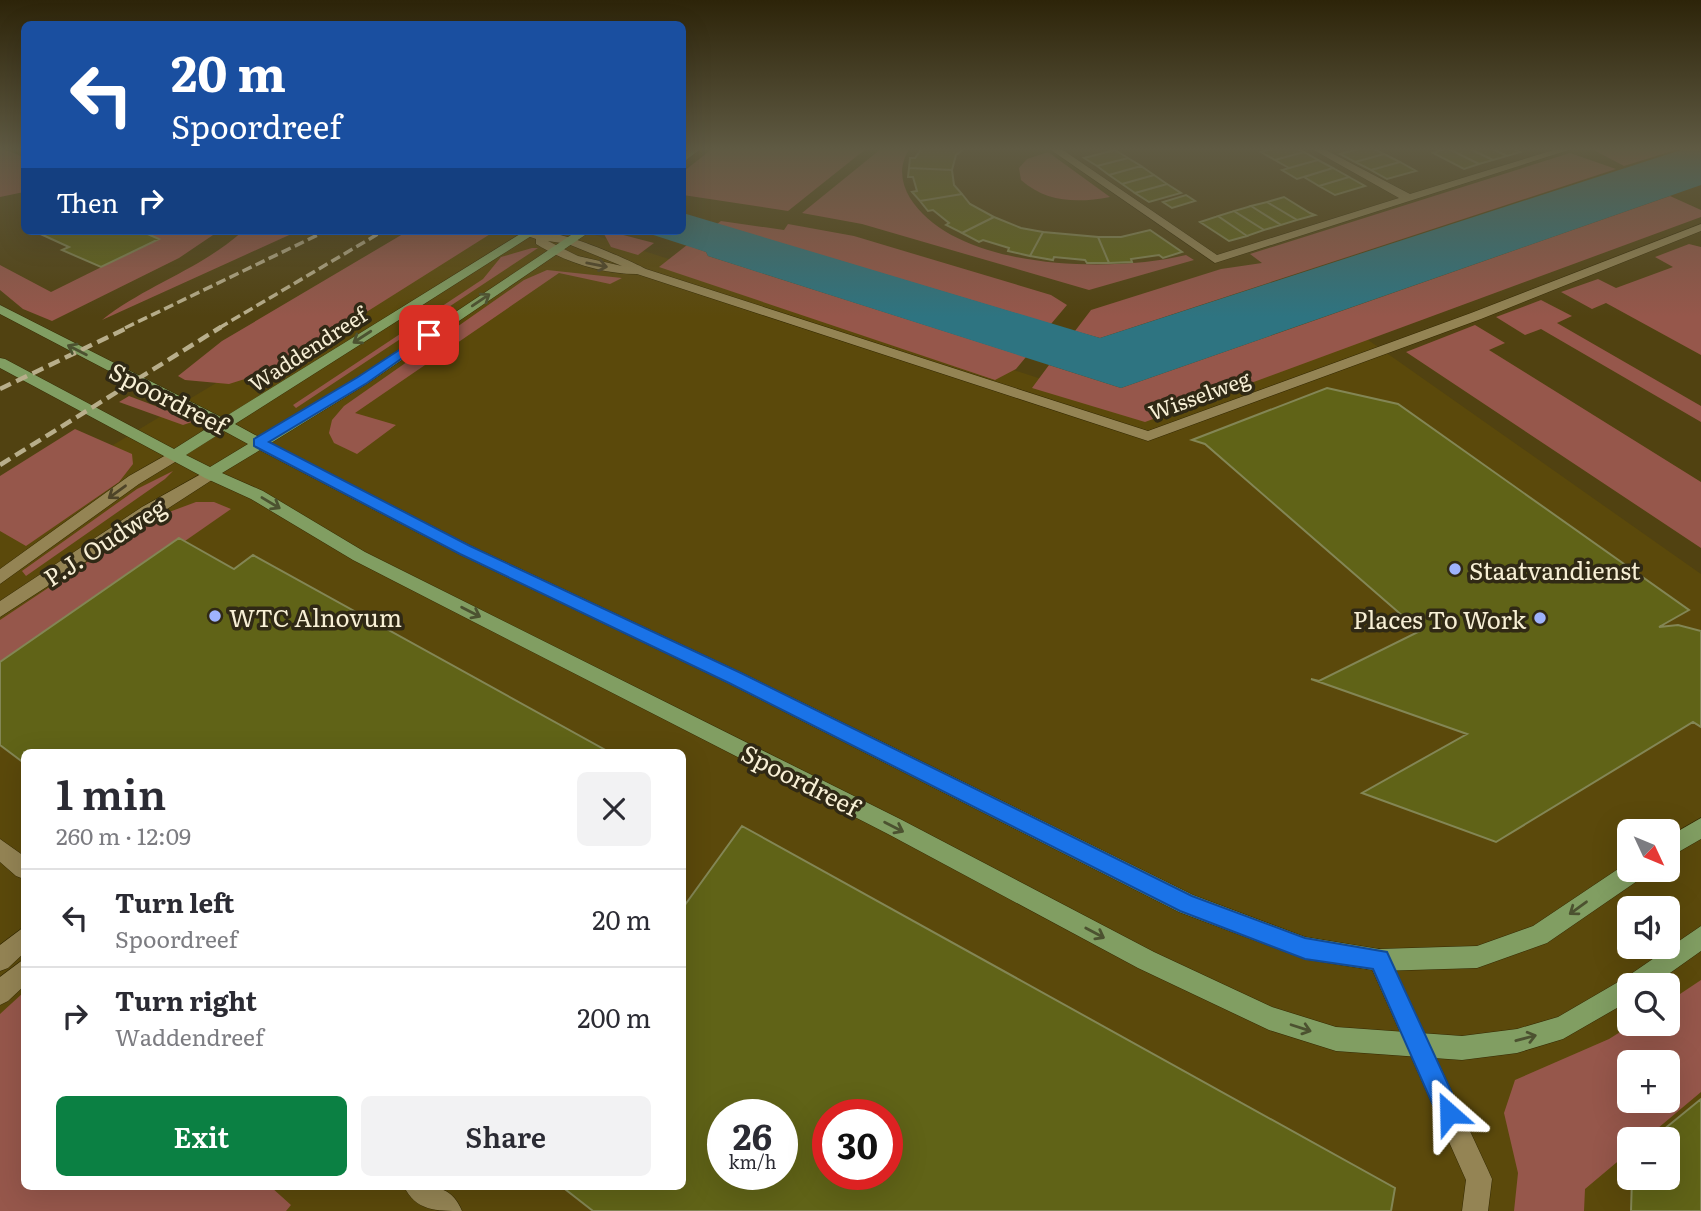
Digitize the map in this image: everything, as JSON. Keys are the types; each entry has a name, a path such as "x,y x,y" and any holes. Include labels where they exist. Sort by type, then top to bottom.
{"main road":[{"name":"Waddendreef","path":"175,455 525,235"},
{"path":"210,474 258,442 363,380 579,235"},
{"name":"Spoordreef","path":"0,309 453,544 735,678 1187,904 1305,948 1379,960 1477,957 1539,935 1617,882"},
{"name":"Spoordreef","path":"0,362 210,474 257,495 359,556 790,773 1146,960 1269,1018 1336,1040 1462,1048 1517,1041 1563,1027 1617,995"},
{"path":"1680,841 1701,828"},
{"path":"1651,973 1701,937"}],"street":[{"path":"1138,205 1215,259 1392,205"},
{"name":"Wisselweg","path":"534,235 555,251 592,266 642,272 1148,436 1476,316 1701,227"},
{"path":"1683,234 1701,243"},
{"name":"Wisselweg","path":"543,235 614,256 642,272"},
{"name":"P.J. Oudweg","path":"0,578 134,480 175,455"},
{"name":"P.J. Oudweg","path":"0,610 210,474"},
{"path":"0,849 21,866"},
{"path":"0,960 21,941"},
{"path":"1379,960 1479,1179 1475,1211"},
{"path":"0,993 21,974"},
{"path":"422,1190 449,1211"}],"shaded area":[{"path":"745,205 796,205 788,211"},
{"path":"812,205 916,205 932,222 962,240 998,253 1038,261 1118,264 1186,255 1194,260 1089,290 862,224 802,213"},
{"path":"1407,205 1508,205 1100,338 1075,331 1091,310 1221,269 1262,263 1250,254"},
{"path":"1646,205 1689,205 1701,210 1701,217 1145,422 1032,388 1049,365 1121,388"},
{"path":"721,221 784,230 788,224 854,236 1051,295 1067,305 1051,324 717,224"},
{"path":"150,235 213,235 179,258 52,321 23,309 0,290 0,265 51,292 158,239"},
{"path":"238,235 289,235 102,320 192,267"},
{"path":"401,235 489,235 276,369 229,384 185,380 178,376 222,341"},
{"path":"462,235 594,235 1122,405 1351,328 1701,574 1701,1211 0,1211 0,513"},
{"path":"605,235 623,235 654,243 638,255 611,247"},
{"path":"1689,244 1701,247 1701,355 1606,303 1592,309 1561,292 1598,279 1616,288 1673,267 1655,257"},
{"path":"687,245 706,252 708,256 1026,357 1016,369 995,380 659,267"},
{"path":"538,248 296,408 293,405 483,279 501,257"},
{"path":"547,270 622,278 610,284 559,273 355,413 396,425 357,454 334,443 329,433 332,420 344,406 524,280"},
{"path":"1541,300 1572,316 1557,323 1701,406 1701,422 1541,329 1525,335 1496,317"},
{"path":"1475,325 1505,343 1489,350 1701,482 1701,548 1406,352"},
{"path":"129,396 195,421 183,425 119,402"},
{"path":"75,429 132,454 133,464 119,482 26,546 0,531 0,476"},
{"path":"173,471 26,576 22,571 137,489"},
{"path":"196,502 214,502 231,509 185,541 178,538 0,662 0,620 153,518"},
{"path":"1701,980 1701,1092 1680,1110 1680,1050 1617,1050 1617,1113 1676,1113 1659,1127 1617,1127 1617,1162 1585,1189 1584,1211 1514,1211 1518,1173 1504,1113 1515,1080 1617,1034 1680,1036 1680,994"},
{"path":"21,995 21,1190 274,1190 291,1205 286,1211 0,1211 0,1014"}],"water":[{"path":"1512,205 1645,205 1121,388 708,256 706,252 653,235 686,235 686,214 1100,338"}],"building":[{"path":"923,205 971,205 994,217 962,233 946,225 949,223 933,210 928,211"},
{"path":"1271,205 1296,205 1315,215 1297,220"},
{"path":"1271,205 1297,220 1281,225 1251,206"},
{"path":"1251,206 1281,225 1264,230 1234,211"},
{"path":"1234,211 1264,230 1247,236 1218,216"},
{"path":"1218,216 1247,236 1229,241 1200,222"},
{"path":"994,217 1021,228 1043,232 1030,256 1008,251 1009,248 983,240 979,242 962,233"},
{"path":"1150,230 1182,252 1163,258 1159,255 1131,259 1132,262 1109,263 1098,237 1121,237"},
{"path":"1043,232 1098,237 1109,263 1030,256"},
{"path":"43,235 150,235 159,239 101,267 62,250 69,247"},
{"name":"Places To Work","path":"1327,388 1398,404 1689,610 1659,627 1678,625 1701,631 1701,727 1693,722 1496,842 1362,793 1467,734 1311,679 1319,681 1420,631 1205,444 1192,440"},
{"name":"WTC Alnovum","path":"179,538 234,569 253,555 604,749 21,749 21,761 0,745 0,662"},
{"path":"742,826 1395,1188 1391,1211 593,1211 566,1190 686,1190 686,903"},
{"path":"1701,1099 1701,1211 1631,1211 1632,1190 1680,1190 1680,1127 1667,1127"}],"railway":[{"path":"125,328 318,235"},
{"path":"219,328 376,235"},
{"path":"0,389 129,327"},
{"path":"0,465 221,327"}],"place":[{"name":"Staatvandienst","path":"1455,569"},
{"name":"WTC Alnovum","path":"215,616"},
{"name":"Places To Work","path":"1540,618"}],"route":[{"path":"429,335 363,380 258,442 465,550 735,678 1187,904 1305,948 1379,960 1449,1113"}]}
